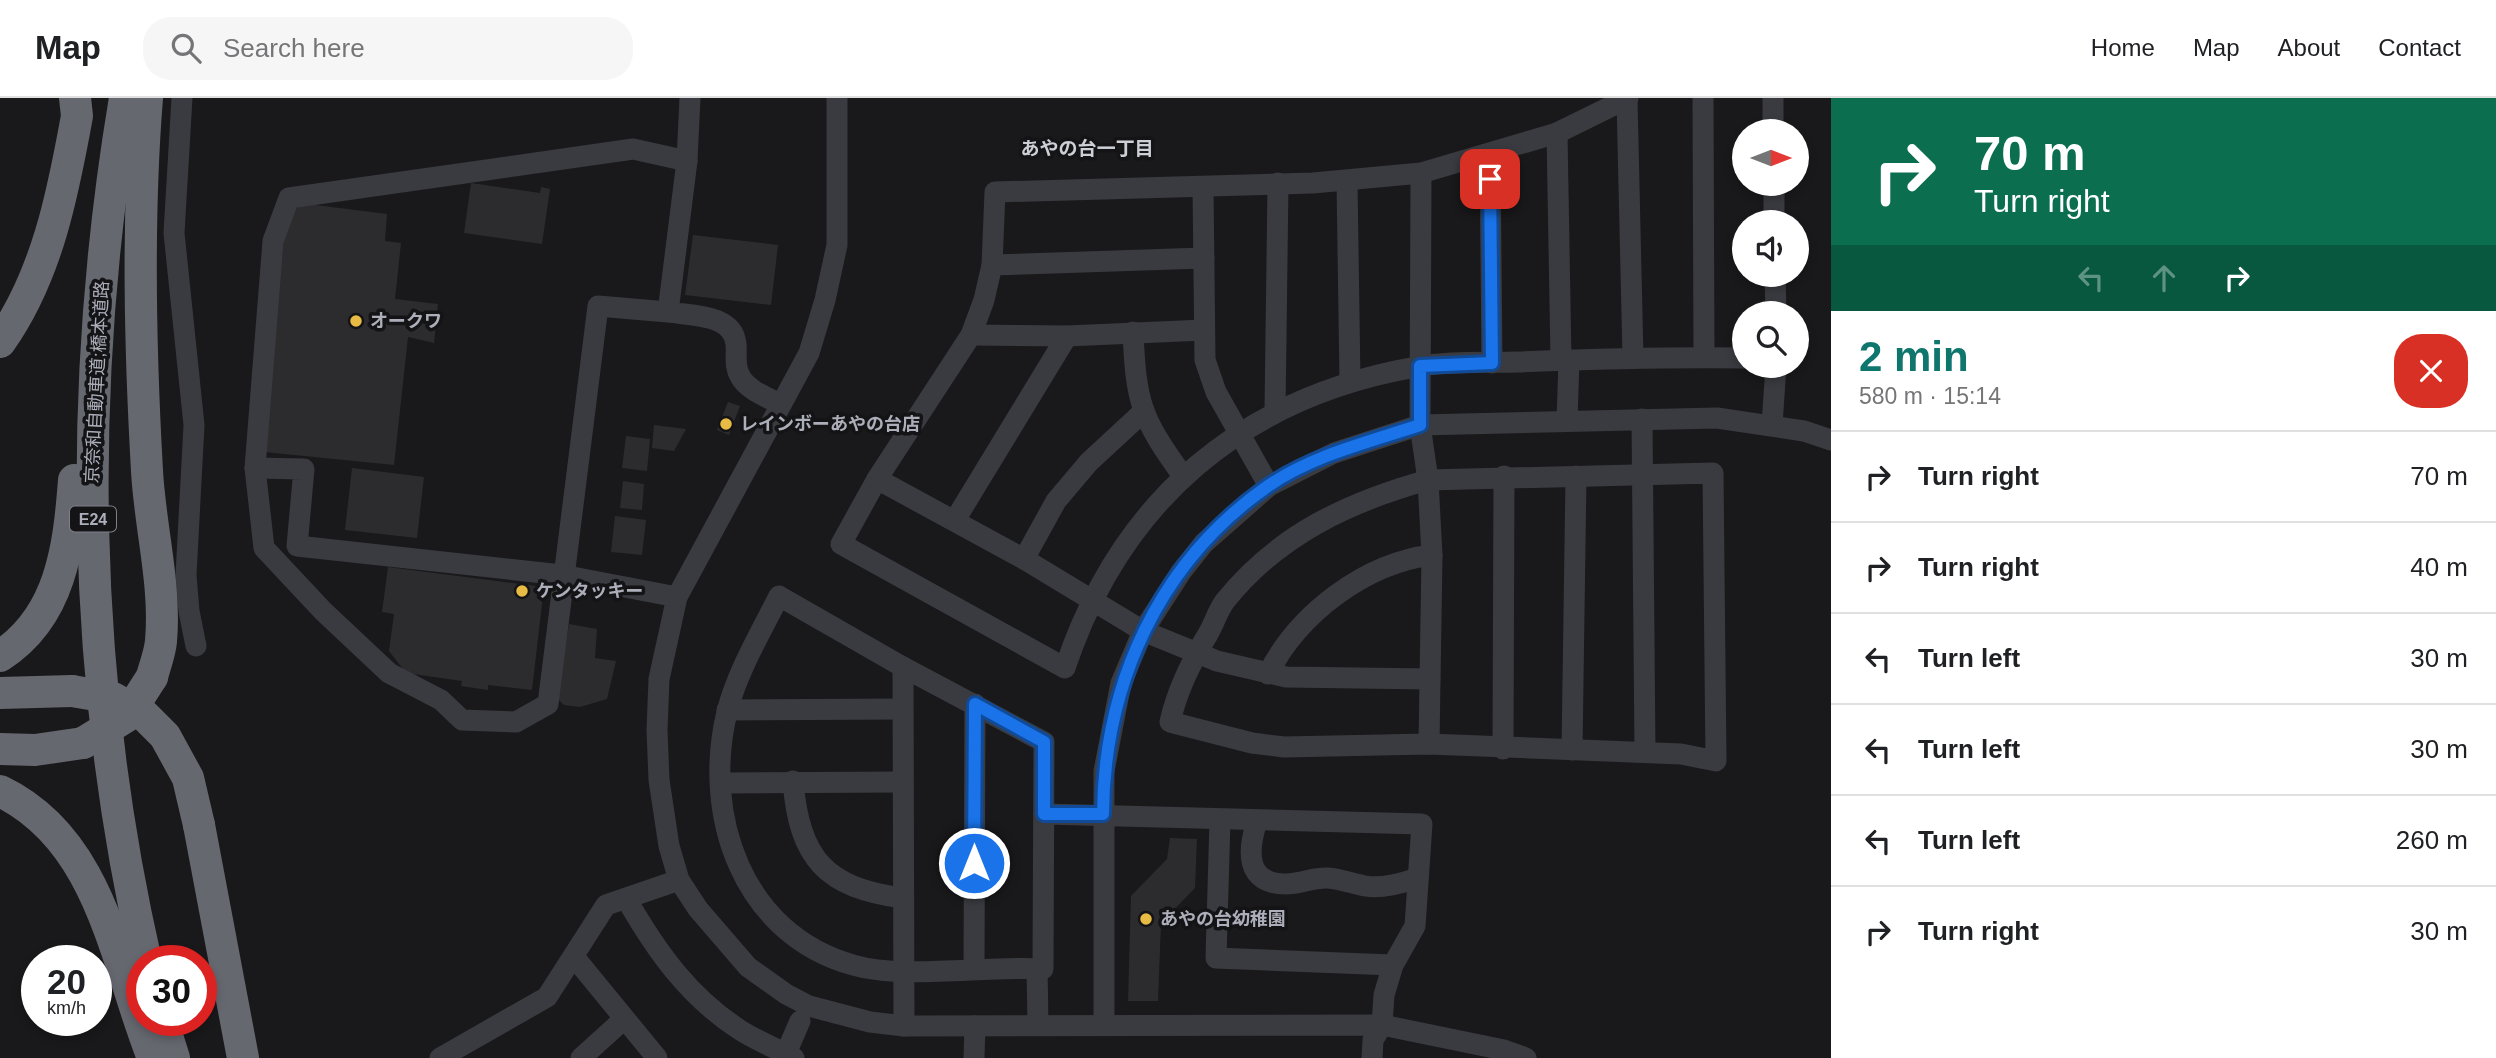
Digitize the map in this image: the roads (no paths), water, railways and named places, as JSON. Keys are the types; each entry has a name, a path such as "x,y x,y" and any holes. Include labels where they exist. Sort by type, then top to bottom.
{"highway":[{"path":"1,332 14,286 39,229 69,98"},
{"path":"1,332 55,227 77,116 75,98"},
{"name":"京奈和自動車道;橋本道路","path":"125,98 106,230 98,328 92,479 95,612 103,709 125,872 142,945"},
{"path":"0,749 34,750 83,743 127,716 152,677 161,643 144,406 142,200 147,98"},
{"path":"0,656 23,639 41,618 55,590 70,533 82,367 98,328"},
{"path":"0,693 72,691 113,698 145,716 165,736 188,778 243,1058"},
{"path":"0,791 36,813 62,839 82,866 94,892 153,1058"},
{"path":"167,1036 174,1058"}],"street":[{"path":"182,98 174,233 194,425 186,575 188,611 196,646"},
{"path":"668,312 687,161 690,98"},
{"path":"838,98 837,245 809,353 677,597 659,679 657,730 662,806 679,880 698,909 748,967 786,994 809,1006 870,1022 904,1026 1382,1025 1504,1050 1526,1058"},
{"path":"1633,358 1628,98 1557,133 1421,173 1347,181 995,192 992,265 984,300 971,335 877,479 841,544 1065,668 1093,599 1139,526 1182,476 1237,433 1296,401 1350,382 1420,366 1633,358 1732,358"},
{"path":"1703,98 1704,357"},
{"path":"1773,98 1773,119"},
{"path":"1557,133 1567,421"},
{"path":"687,161 633,149 289,198 273,241 255,468 264,548 323,611 389,673 440,700 462,720 516,722 548,704 562,575 598,306 668,312 725,323 735,335 736,365 740,378 751,388 780,404"},
{"path":"1490,154 1492,363"},
{"path":"1421,173 1420,425 1428,480 1432,555 1429,744"},
{"path":"1347,181 1350,382"},
{"path":"1275,412 1278,183"},
{"path":"1203,187 1205,360 1216,392 1269,486"},
{"path":"992,265 1204,258"},
{"path":"971,335 1067,336 1204,330"},
{"path":"1133,332 1135,387 1142,413 1182,476"},
{"path":"955,520 1067,336"},
{"path":"1772,425 1775,378"},
{"path":"1024,558 1056,501 1088,462 1142,413"},
{"path":"1104,1025 1104,771 1121,683 1143,631 1204,543 1269,486 1334,453 1420,425 1717,418 1772,425 1831,440"},
{"path":"1642,419 1645,752"},
{"path":"255,468 304,469 297,546 562,575 677,597"},
{"path":"1713,473 1716,761 1681,754 1429,744 1284,747 1252,743 1170,722 1175,700 1223,603 1248,575 1279,549 1337,510 1386,491 1428,480 1644,474 1713,473"},
{"path":"1503,749 1504,476"},
{"path":"1572,750 1576,476"},
{"path":"877,479 1024,558 1143,631 1196,653 1268,674 1335,679 1430,679"},
{"path":"1268,674 1276,658 1298,630 1338,595 1370,574 1395,563 1432,555"},
{"path":"779,596 903,667 975,704 1044,742 1044,968 871,968 838,960 794,935 771,914 743,879 726,831 721,783 727,710 779,596"},
{"path":"903,667 903,898 906,970 904,1026"},
{"path":"974,969 975,704"},
{"path":"727,710 902,709"},
{"path":"793,781 796,817 809,851 851,887 866,893 903,898"},
{"path":"721,783 902,782"},
{"path":"1044,814 1422,824 1415,926 1393,965 1384,995 1382,1025 1373,1040 1372,1058"},
{"path":"1220,820 1216,958 1393,965"},
{"path":"1257,821 1249,847 1252,867 1265,880 1284,884 1325,877 1366,886 1385,886 1418,878"},
{"path":"440,1058 547,997 575,958 606,905 679,880"},
{"path":"627,900 666,962 688,989 738,1028 788,1057 800,1021"},
{"path":"575,958 623,1020 657,1058"},
{"path":"1037,968 1038,1024"},
{"path":"581,1058 623,1020"},
{"path":"974,1058 975,1026"}],"place":[{"name":"オークワ","path":"356,321"},
{"name":"レインボーあやの台店","path":"726,424"},
{"name":"ケンタッキー","path":"522,591"},
{"name":"あやの台幼稚園","path":"1146,919"}],"district":[{"name":"あやの台一丁目","path":"1087,148"}]}
